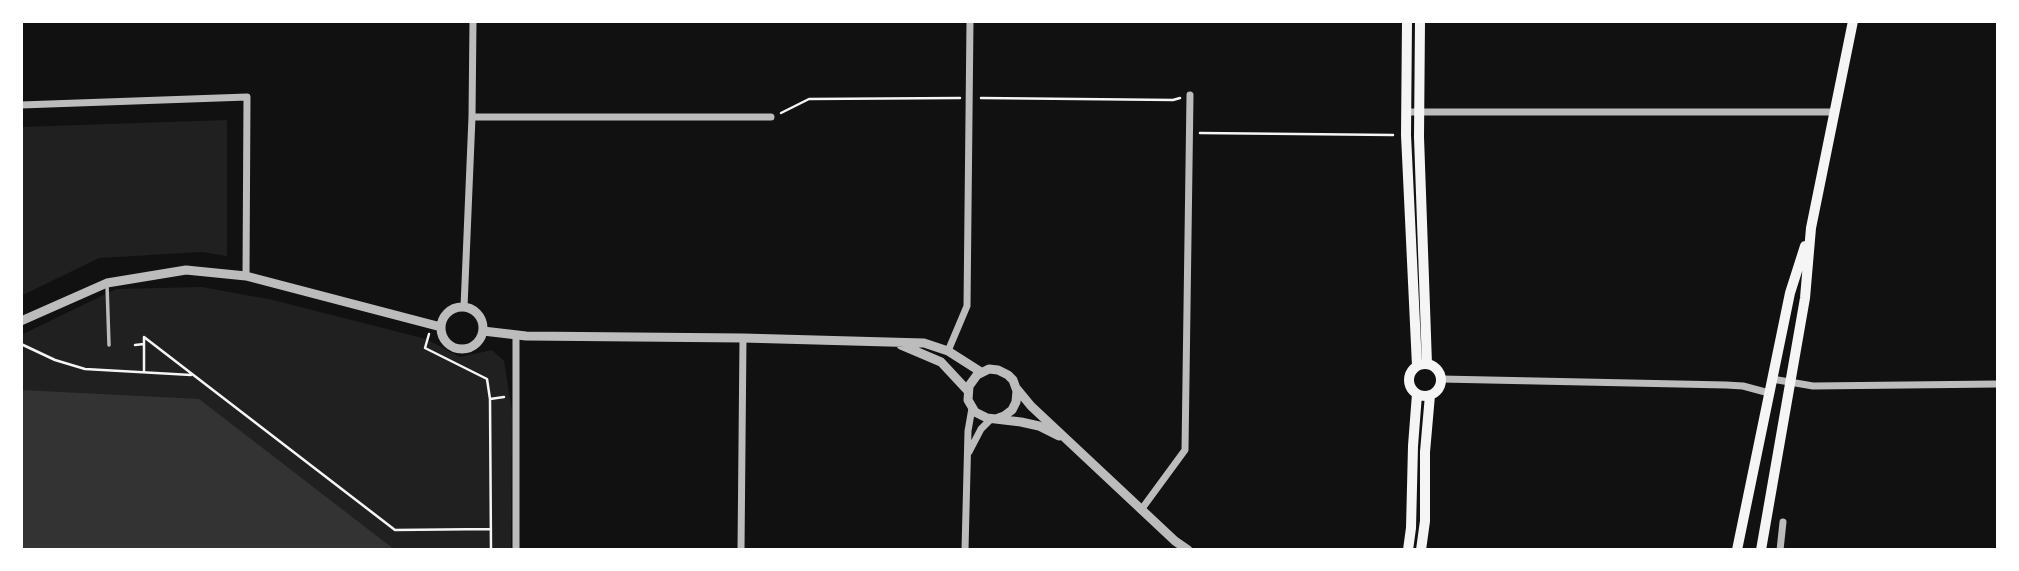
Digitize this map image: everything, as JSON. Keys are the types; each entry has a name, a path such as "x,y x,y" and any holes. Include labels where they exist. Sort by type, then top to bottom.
{"main road":[{"path":"1408,21 1406,135 1422,365"},
{"path":"1420,21 1422,365"},
{"path":"1761,550 1805,298 1811,228 1853,21"},
{"path":"1737,550 1790,293 1811,228"},
{"path":"1421,550 1425,521 1424,452 1430,396 1438,389 1441,379 1437,369 1422,365 1410,373 1409,383 1417,394 1430,396"},
{"path":"1408,550 1417,394"}],"street":[{"path":"464,307 473,21"},
{"path":"948,351 967,306 970,21"},
{"path":"1141,510 1185,450 1190,96"},
{"path":"21,105 247,97 246,276"},
{"path":"1407,112 1834,111"},
{"path":"472,117 771,117"},
{"path":"21,321 107,283 186,270 246,276 436,326 447,343 457,349 469,348 478,341 483,331 481,318 464,307 451,310 436,326"},
{"path":"483,331 516,335 924,343 948,351 981,372"},
{"path":"516,335 516,550"},
{"path":"741,550 743,338"},
{"path":"893,342 941,362 968,391"},
{"path":"1066,439 1039,426 978,415 968,400 973,379 989,369 1002,372 1013,380 1031,406 1066,439 1141,510 1188,550"},
{"path":"1441,379 1726,385 1743,386 1769,393"},
{"path":"1772,379 1813,386 1998,384"},
{"path":"967,456 981,429 993,419 1012,410 1017,389"},
{"path":"965,550 968,431 972,408"},
{"path":"1780,550 1783,522"}],"lane":[{"path":"107,283 109,345"}],"path":[{"path":"1190,132 1406,135"},
{"path":"436,326 425,348 487,379 490,399 491,550"},
{"path":"144,372 144,337 396,530 491,529"},
{"path":"21,344 85,369 194,375"},
{"path":"135,345 144,344"},
{"path":"490,399 516,396"}],"shaded area":[{"path":"227,120 227,256 202,252 99,258 21,296 21,127"},
{"path":"202,287 273,300 426,339 460,357 492,350 504,361 512,411 511,550 21,550 21,335 116,289"},
{"path":"21,390 199,399 395,550 21,550"}]}
